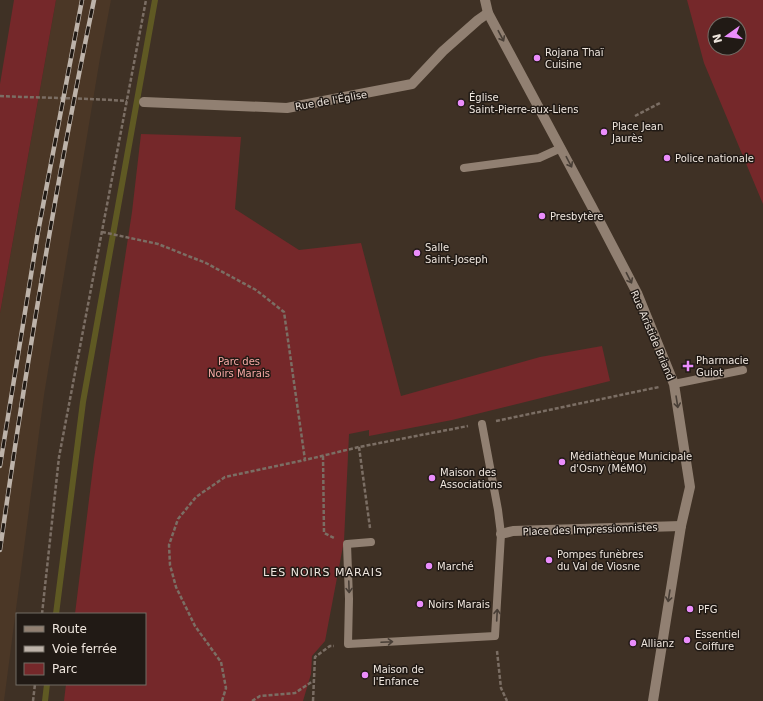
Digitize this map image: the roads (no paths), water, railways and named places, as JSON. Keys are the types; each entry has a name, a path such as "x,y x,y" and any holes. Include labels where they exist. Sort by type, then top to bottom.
{"street":[{"name":"Rue Aristide Briand","path":"485,0 488,13 637,293 674,384 690,487 681,526 653,701"},
{"name":"Rue de l'Église","path":"144,102 287,108 412,84 443,51 488,13"},
{"name":"Place des Impressionnistes","path":"501,534 513,531 681,526"}],"lane":[{"path":"464,168 539,158 561,148"},
{"path":"674,384 743,370"},
{"path":"371,542 347,544 349,598 348,644 495,636 501,534 482,424"}],"waterway":[{"path":"56,613 83,402 155,0"},
{"path":"45,701 47,685"}],"railway":[{"path":"0,466 38,232 82,0"},
{"path":"0,550 42,274 94,0"}],"place":[{"name":"Rojana Thaï Cuisine","path":"537,58"},
{"name":"Église Saint-Pierre-aux-Liens","path":"461,103"},
{"name":"Place Jean Jaurès","path":"604,132"},
{"name":"Police nationale","path":"667,158"},
{"name":"Presbytère","path":"542,216"},
{"name":"Salle Saint-Joseph","path":"417,253"},
{"name":"Pharmacie Guiot","path":"688,366"},
{"name":"Médiathèque Municipale d'Osny (MéMO)","path":"562,462"},
{"name":"Maison des Associations","path":"432,478"},
{"name":"Pompes funèbres du Val de Viosne","path":"549,560"},
{"name":"Marché","path":"429,566"},
{"name":"Noirs Marais","path":"420,604"},
{"name":"PFG","path":"690,609"},
{"name":"Essentiel Coiffure","path":"687,640"},
{"name":"Allianz","path":"633,643"},
{"name":"Maison de l'Enfance","path":"365,675"}],"district":[{"name":"LES NOIRS MARAIS","path":"323,572"}],"park label":[{"name":"Parc des Noirs Marais","path":"239,366"}]}
